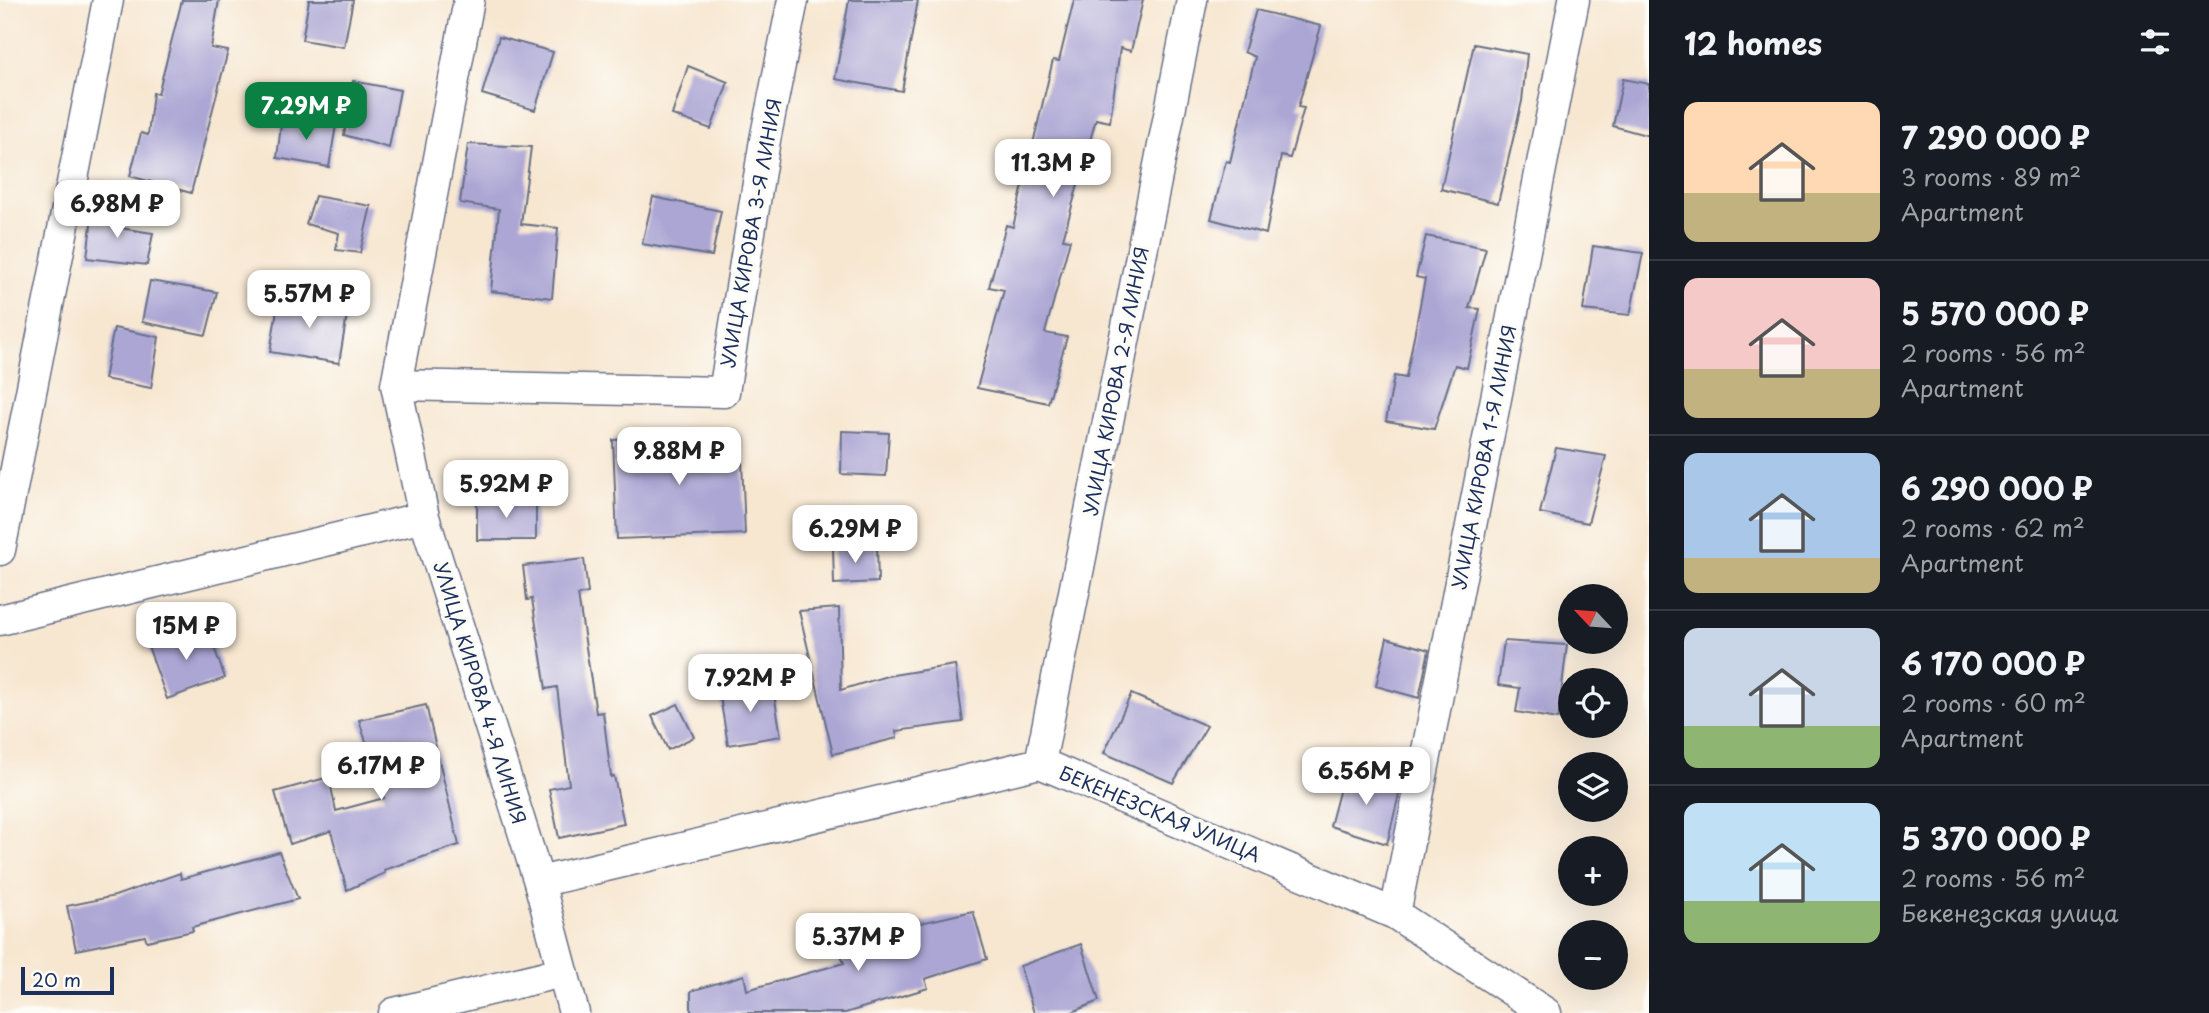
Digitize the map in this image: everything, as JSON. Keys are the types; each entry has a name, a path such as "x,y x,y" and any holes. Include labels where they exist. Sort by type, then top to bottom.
{"street":[{"path":"0,550 108,0"},
{"name":"УЛИЦА КИРОВА 4-Я ЛИНИЯ","path":"468,0 396,385 424,517 539,882 574,1013"},
{"name":"УЛИЦА КИРОВА 3-Я ЛИНИЯ","path":"396,385 724,392 765,140 793,0"},
{"name":"УЛИЦА КИРОВА 2-Я ЛИНИЯ","path":"1040,762 1192,0"},
{"name":"УЛИЦА КИРОВА 1-Я ЛИНИЯ","path":"1395,914 1574,0"},
{"path":"0,620 424,517"},
{"name":"БЕКЕНЕЗСКАЯ УЛИЦА","path":"539,882 1040,762 1395,914 1546,1013"},
{"path":"394,1013 562,972"}],"building":[{"path":"182,0 219,0 211,48 228,51 191,193 130,176 141,133 148,135 153,93 158,94"},
{"path":"309,0 353,0 344,47 302,40"},
{"path":"849,0 918,0 902,91 835,79"},
{"path":"1074,0 1143,0 1131,51 1120,48 1110,122 1096,119 1063,239 1070,240 1045,333 1067,337 1048,403 977,388 1004,290 989,287 1006,225 1013,227 1053,60 1059,61"},
{"path":"1256,10 1321,26 1298,107 1304,108 1290,158 1281,156 1266,234 1211,219 1226,161 1230,162 1255,57 1244,52"},
{"path":"499,37 553,52 535,110 482,94"},
{"path":"1474,44 1527,54 1522,101 1498,203 1441,189"},
{"path":"688,66 728,82 711,129 672,115"},
{"path":"1623,79 1649,84 1649,136 1613,126"},
{"path":"353,81 400,90 389,148 344,135"},
{"path":"282,117 336,125 329,167 277,158"},
{"path":"468,144 531,147 521,224 558,228 552,298 491,291 499,209 460,203"},
{"path":"315,196 371,206 360,253 336,250 339,233 306,224"},
{"path":"653,197 721,211 712,256 642,244"},
{"path":"93,208 116,211 120,228 153,233 147,265 87,258"},
{"path":"1426,236 1486,248 1469,308 1480,309 1467,368 1455,365 1434,429 1386,421 1394,376 1406,378 1425,279 1416,277"},
{"path":"1593,246 1643,253 1630,315 1583,310"},
{"path":"150,281 217,292 206,335 142,322"},
{"path":"279,298 348,309 339,363 270,352"},
{"path":"114,328 159,337 151,388 104,379"},
{"path":"842,431 889,433 886,476 841,474"},
{"path":"741,435 745,534 617,539 613,440"},
{"path":"1556,448 1606,456 1588,523 1540,513"},
{"path":"477,500 536,500 536,540 477,540"},
{"path":"877,546 878,582 834,584 833,547"},
{"path":"584,559 588,593 578,595 596,713 603,712 611,777 614,776 624,824 559,838 549,789 569,785 557,687 546,689 532,599 527,600 523,566"},
{"path":"839,608 841,690 887,676 955,665 963,722 896,731 897,738 833,754 799,611"},
{"path":"206,625 225,678 167,699 148,646"},
{"path":"1387,638 1429,650 1419,698 1376,686"},
{"path":"1504,641 1558,644 1558,654 1566,654 1564,668 1558,668 1558,719 1516,712 1520,688 1498,685"},
{"path":"772,682 781,736 728,745 719,691"},
{"path":"1131,694 1207,726 1173,783 1104,753"},
{"path":"678,704 694,737 668,750 652,716"},
{"path":"426,705 459,845 384,870 385,873 347,890 331,831 290,844 275,792 329,777 336,811 384,798 359,720"},
{"path":"1344,773 1401,786 1387,844 1330,826"},
{"path":"279,852 298,899 192,927 193,931 147,941 145,936 76,950 67,906 115,896 180,873 181,879"},
{"path":"973,911 987,959 925,979 928,988 845,1013 691,1013 691,991 744,975 747,990 844,963 839,950 921,923"},
{"path":"1081,944 1099,1001 1070,1013 1034,1013 1020,966"}]}
